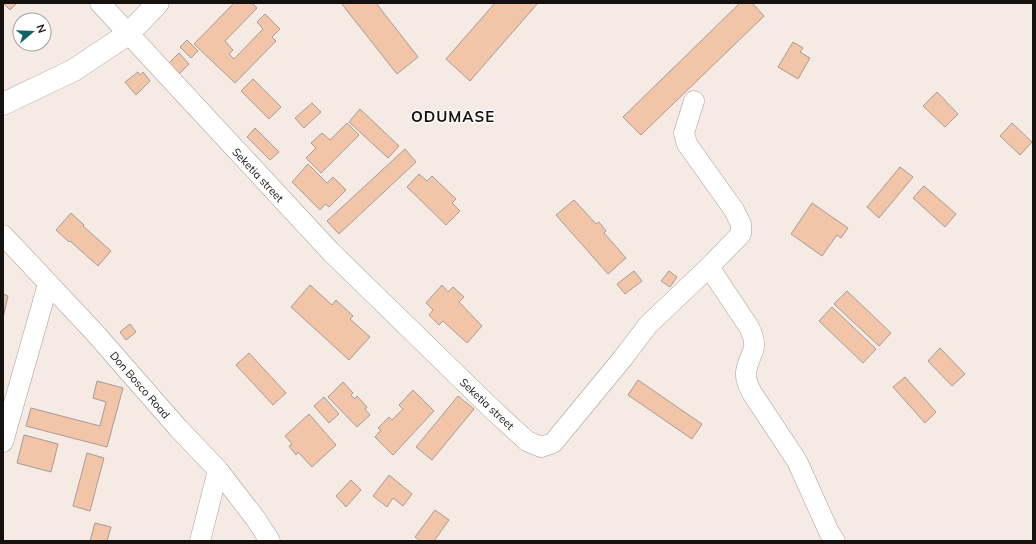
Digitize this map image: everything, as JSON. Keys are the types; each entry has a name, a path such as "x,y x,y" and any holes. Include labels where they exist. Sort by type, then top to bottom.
{"main road":[{"path":"3,104 74,70 128,34 158,3"}],"street":[{"name":"Seketia street","path":"100,3 331,252 493,410 527,440 541,447 553,443 623,358 648,325 709,267 741,234 741,224 734,210 687,144 684,133 694,101"},
{"name":"Don Bosco Road","path":"3,235 218,470 255,518 270,541"},
{"path":"709,267 749,327 754,338 755,347 746,372 752,393 797,461 829,532 835,541"},
{"path":"3,442 48,284"},
{"path":"200,541 218,470"}],"building":[{"path":"3,3 17,3 10,10"},
{"path":"234,3 252,3 257,8 225,41 233,50 229,54 234,59 263,29 257,22 265,14 280,29 272,37 276,41 235,83 194,44"},
{"path":"341,3 376,3 418,57 397,74"},
{"path":"495,3 538,3 470,81 446,59"},
{"path":"740,3 752,3 764,16 641,135 623,117"},
{"path":"187,40 198,51 191,58 180,47"},
{"path":"793,42 803,48 800,52 810,58 798,79 778,67"},
{"path":"179,53 189,64 178,75 168,64"},
{"path":"138,72 140,75 143,72 150,81 136,95 125,82"},
{"path":"253,79 281,107 269,119 241,91"},
{"path":"937,92 958,114 945,127 923,106"},
{"path":"312,103 321,112 304,128 295,118"},
{"path":"360,109 399,146 388,158 349,122"},
{"path":"347,123 359,135 321,173 306,158 316,148 311,143 322,133 330,140"},
{"path":"1012,123 1032,142 1020,155 1000,136"},
{"path":"255,128 279,152 270,160 247,137"},
{"path":"405,149 416,162 339,234 327,221"},
{"path":"308,164 327,183 333,177 346,190 329,207 325,204 320,210 292,182"},
{"path":"900,167 913,177 879,218 867,207"},
{"path":"419,174 427,181 432,176 456,199 452,203 460,211 446,225 407,187"},
{"path":"924,186 956,214 945,227 913,198"},
{"path":"574,200 596,224 599,222 606,231 604,233 626,258 608,274 556,215"},
{"path":"812,203 848,228 841,238 837,235 822,256 791,234"},
{"path":"71,213 111,251 98,266 56,230"},
{"path":"634,271 642,281 625,294 617,284"},
{"path":"669,271 677,277 670,287 661,281"},
{"path":"310,285 332,305 336,300 353,316 350,319 370,337 349,360 291,307"},
{"path":"442,285 448,292 453,287 464,297 459,302 482,326 467,343 443,321 439,325 429,315 433,310 426,303"},
{"path":"847,291 891,333 879,346 834,304"},
{"path":"3,294 8,296 3,318"},
{"path":"832,307 876,349 863,363 819,321"},
{"path":"130,324 136,332 126,340 120,332"},
{"path":"940,348 965,374 952,386 928,361"},
{"path":"249,353 286,393 273,405 236,365"},
{"path":"905,377 936,412 925,423 893,387"},
{"path":"638,380 702,424 692,439 628,395"},
{"path":"97,381 123,388 107,447 26,426 31,408 100,426 106,402 93,398"},
{"path":"343,382 353,393 351,395 355,399 357,396 367,407 365,409 370,415 357,427 328,397"},
{"path":"413,390 434,411 393,455 375,437 381,430 378,428 389,417 392,420 403,409 399,405"},
{"path":"458,396 474,409 432,460 416,447"},
{"path":"324,397 339,414 329,423 314,406"},
{"path":"309,414 336,445 312,467 298,452 296,455 289,446 292,444 285,436"},
{"path":"24,435 58,444 51,472 17,463"},
{"path":"87,453 104,458 90,511 73,506"},
{"path":"389,475 412,494 403,506 393,498 387,507 373,496"},
{"path":"351,480 361,490 346,507 336,496"},
{"path":"435,510 449,520 434,541 420,541 415,537"},
{"path":"95,523 111,527 107,541 90,541"}],"district":[{"name":"ODUMASE","path":"453,117"}]}
